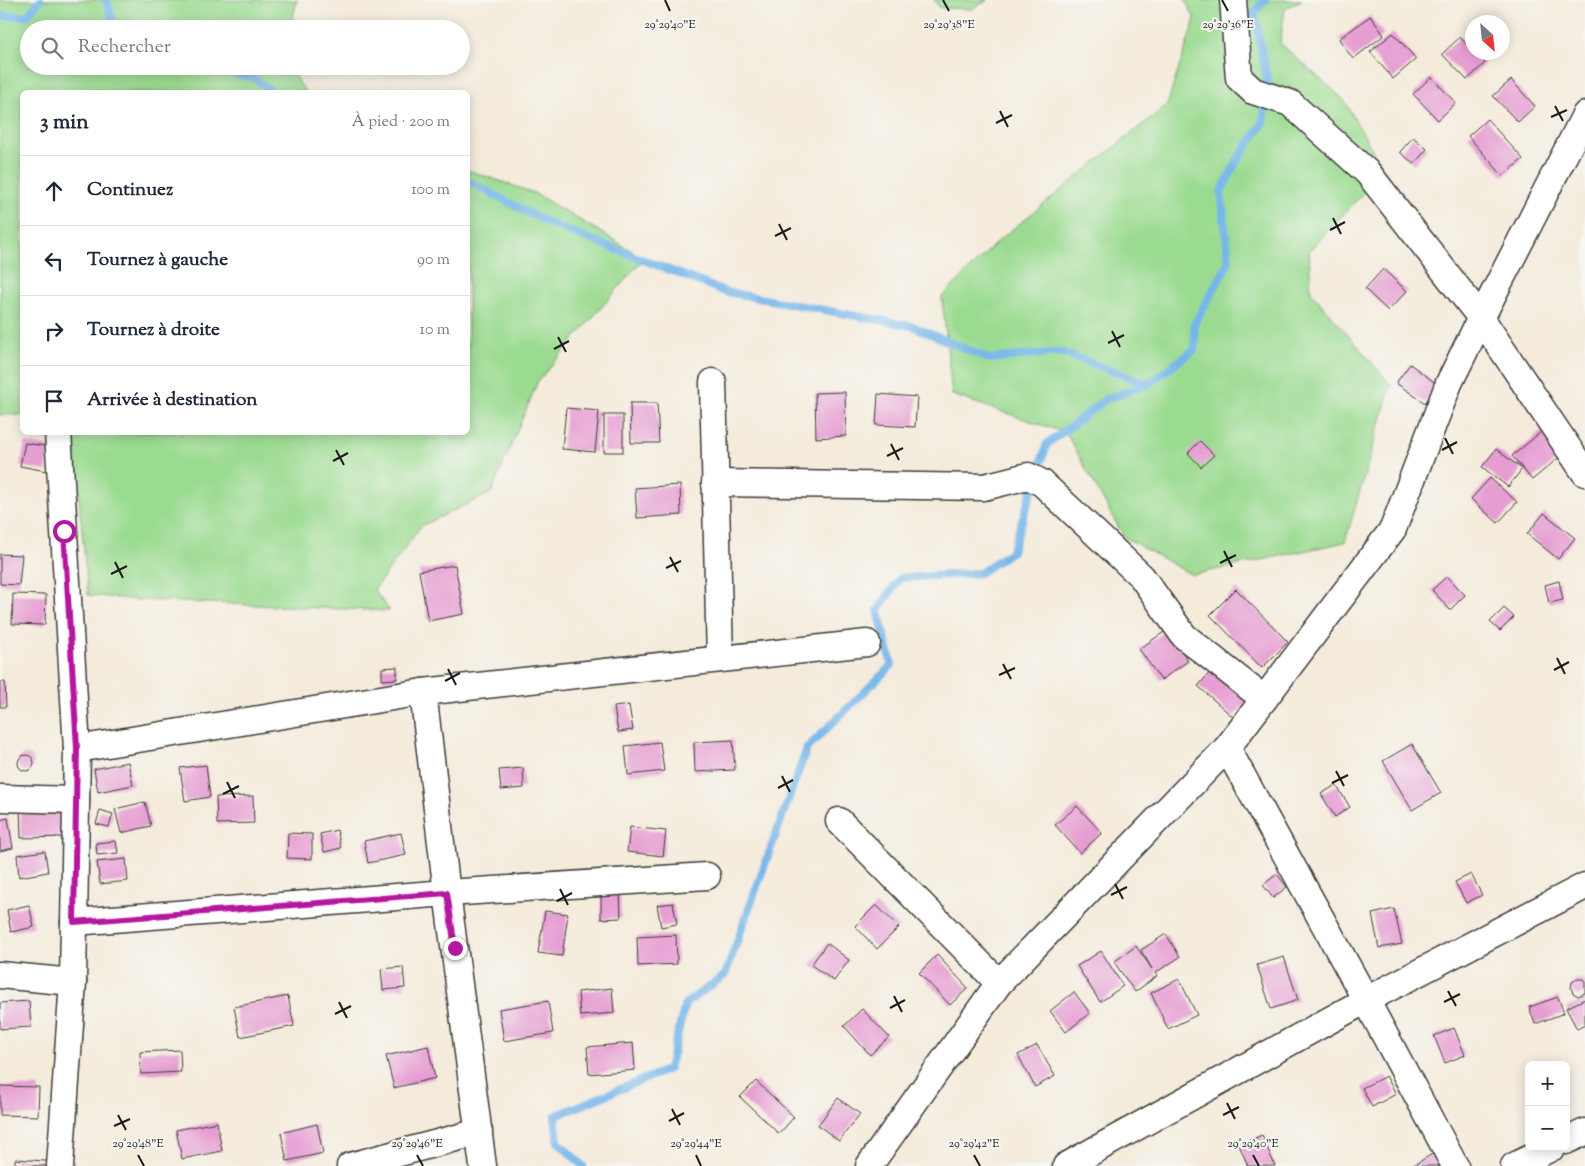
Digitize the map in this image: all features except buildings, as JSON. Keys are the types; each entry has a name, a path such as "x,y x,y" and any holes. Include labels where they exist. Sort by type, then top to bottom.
{"street":[{"path":"1233,0 1239,78 1253,91 1290,103 1368,173 1481,318 1585,473"},
{"path":"869,1166 999,983 1227,748 1393,529 1449,384 1585,115"},
{"path":"713,382 720,659"},
{"path":"58,435 77,748 73,982 60,1166"},
{"path":"715,483 984,487 1035,480 1142,577 1184,636 1264,699"},
{"path":"77,748 423,692 867,643"},
{"path":"423,692 483,1166"},
{"path":"1227,748 1455,1166"},
{"path":"0,798 76,800"},
{"path":"839,821 999,983"},
{"path":"74,922 447,893 707,876"},
{"path":"1066,1166 1366,1000 1585,886"},
{"path":"0,975 73,982"},
{"path":"350,1166 479,1132"},
{"path":"1570,1139 1585,1132"},
{"path":"1514,1166 1545,1151"}],"green space":[{"path":"0,0 297,0 292,20 20,20 20,75 294,75 305,90 20,90 20,415 0,415"},
{"path":"934,0 988,0 972,9 940,8"},
{"path":"1185,0 1302,0 1285,8 1280,43 1344,100 1384,171 1309,251 1311,292 1391,385 1345,542 1192,575 1124,537 1066,433 952,395 942,297 999,240 1167,105 1195,19"},
{"path":"470,171 534,193 644,258 538,381 491,493 421,526 374,590 390,611 138,600 88,595 73,435 470,435"}],"waterway":[{"path":"0,16 27,16 40,0"},
{"path":"105,0 107,1 112,20"},
{"path":"583,1166 558,1142 555,1116 669,1069 685,1004 725,975 807,748 892,665 878,610 900,578 980,573 1012,551 1047,444 1106,399 1148,384 1195,349 1194,324 1229,262 1221,192 1238,159 1262,125 1269,89 1254,12 1265,0"},
{"path":"242,75 252,77 270,90"},
{"path":"470,182 546,222 726,292 912,326 989,359 1060,352 1148,384"}],"route":[{"path":"64,531 77,748 74,922 447,893 455,948"}]}
